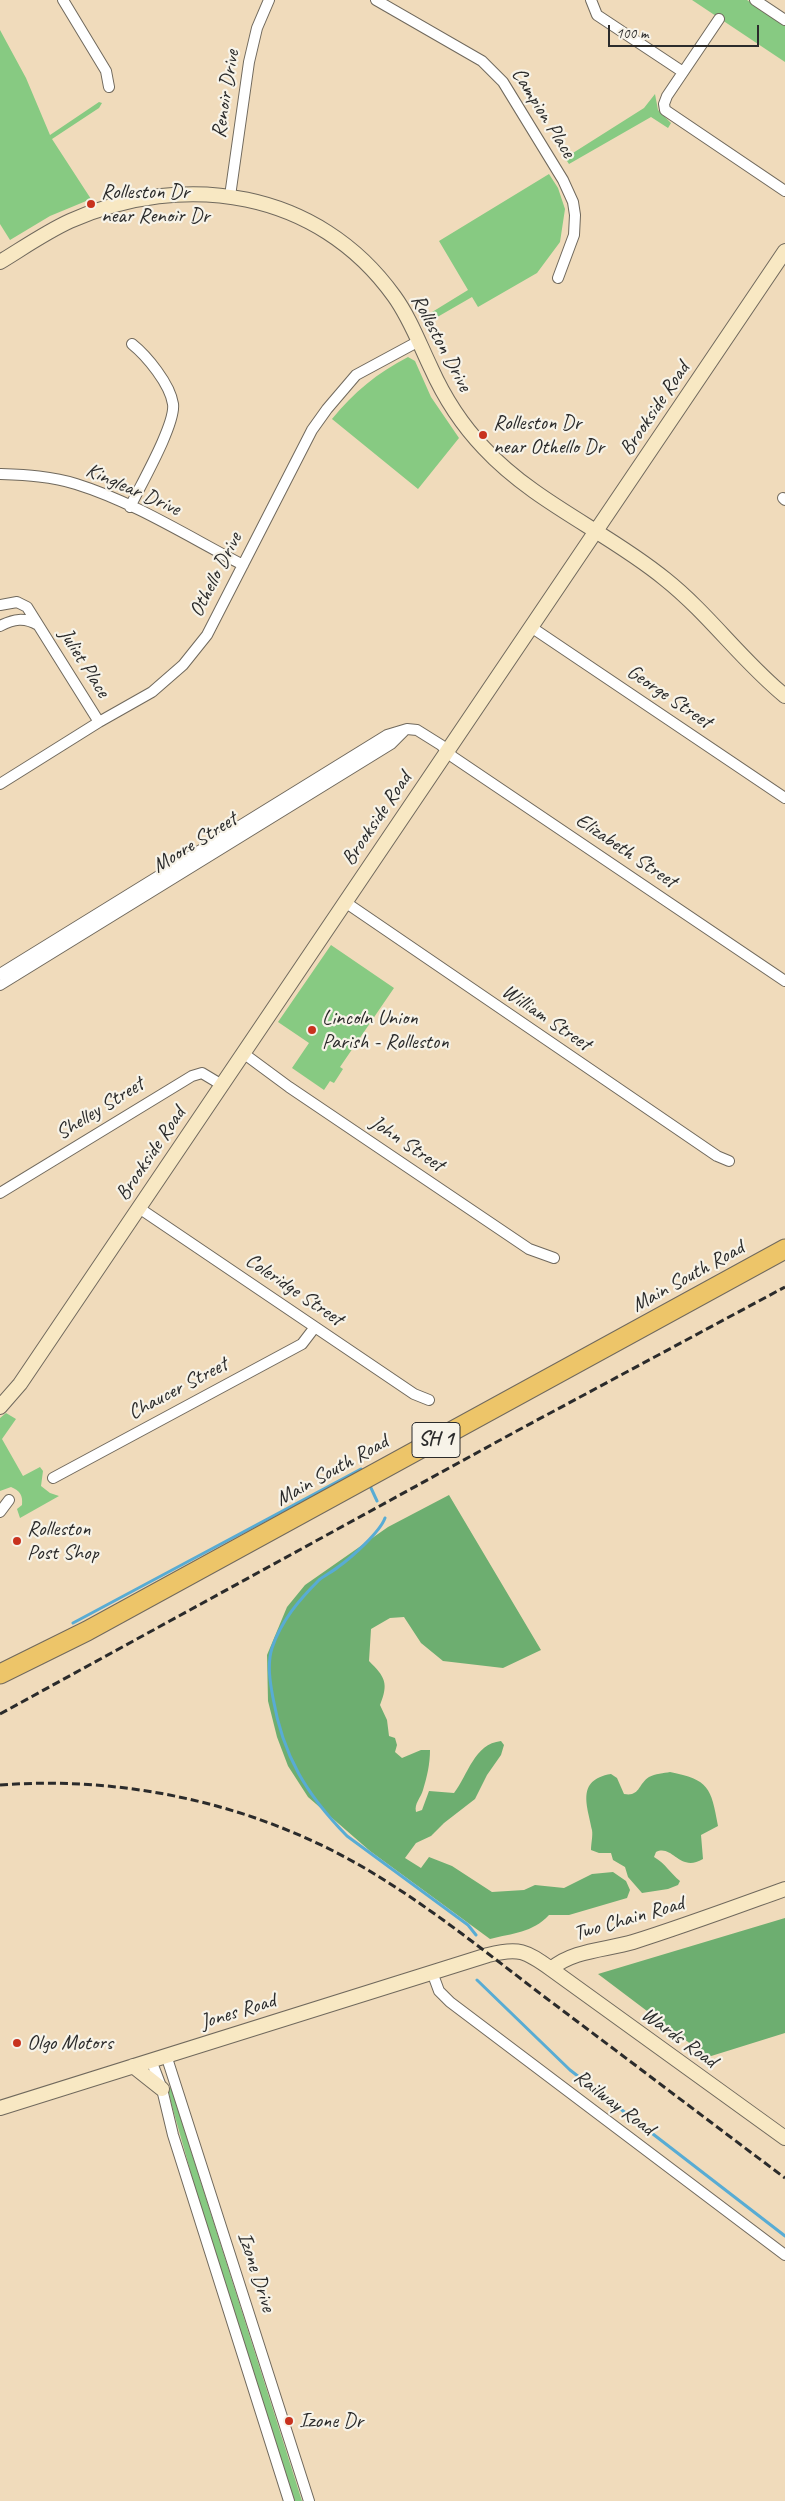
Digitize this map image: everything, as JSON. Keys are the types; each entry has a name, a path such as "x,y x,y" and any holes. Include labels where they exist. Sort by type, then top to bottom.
{"highway":[{"name":"Main South Road","path":"0,1680 33,1659 785,1249"},
{"name":"Main South Road","path":"0,1674 33,1659"}],"street":[{"path":"63,0 106,71 110,87"},
{"name":"Renoir Drive","path":"230,196 251,54 257,28 269,0"},
{"name":"Campion Place","path":"376,0 478,59 503,82 563,180 573,202 576,218 574,235 558,278"},
{"path":"591,0 597,15 683,72"},
{"path":"755,0 785,20"},
{"path":"719,19 665,100 665,110 785,191"},
{"name":"Rolleston Drive","path":"0,262 61,225 111,207 176,194 230,196 259,202 290,212 317,226 348,246 370,266 390,290 405,313 446,398 482,447 517,478 640,560 683,594 785,696"},
{"name":"Brookside Road","path":"0,1407 20,1384 785,251"},
{"name":"Othello Drive","path":"0,784 99,722 152,692 183,665 206,635 312,430 327,409 356,376 419,341"},
{"path":"130,507 167,430 173,404 163,382 149,361 132,344"},
{"name":"Kinglear Drive","path":"0,474 59,480 77,484 130,507 243,565"},
{"name":"Juliet Place","path":"0,605 14,602 23,604 29,609 99,722"},
{"name":"Juliet Place","path":"0,626 18,619 28,620 38,625"},
{"name":"George Street","path":"531,627 785,798"},
{"path":"407,729 418,730 447,751"},
{"name":"Moore Street","path":"0,974 387,735 407,729"},
{"name":"Moore Street","path":"0,985 392,744 407,729"},
{"name":"Elizabeth Street","path":"447,751 785,981"},
{"name":"William Street","path":"345,902 717,1156 729,1161"},
{"name":"John Street","path":"243,1054 528,1249 554,1258"},
{"name":"Shelley Street","path":"0,1193 192,1076 202,1074 222,1085"},
{"name":"Coleridge Street","path":"139,1208 414,1394 429,1400"},
{"name":"Chaucer Street","path":"53,1478 302,1344 315,1327"},
{"path":"0,1512 9,1500"},
{"name":"Two Chain Road","path":"551,1969 561,1961 572,1957 632,1942 785,1889"},
{"name":"Jones Road","path":"0,2108 488,1954 507,1950 521,1951 531,1955 551,1969"},
{"name":"Wards Road","path":"551,1969 785,2138"},
{"name":"Railway Road","path":"432,1972 439,1991 454,2005 785,2255"},
{"name":"Izone Drive","path":"166,2055 309,2501"},
{"name":"Izone Drive","path":"151,2060 162,2089 173,2135 289,2501"},
{"path":"133,2066 162,2089"}],"green space":[{"path":"692,0 747,0 785,26 785,62"},
{"path":"0,30 26,78 50,135 99,102 102,103 99,108 52,139 91,199 50,216 10,240 0,224"},
{"path":"655,94 658,110 671,123 668,128 651,117 569,164 565,158 644,108"},
{"path":"549,174 558,188 565,209 560,242 537,273 478,307 472,297 427,323 424,317 468,290 439,241"},
{"path":"408,357 415,361 431,397 459,438 418,489 332,419 367,384"},
{"path":"331,945 394,988 340,1067 343,1069 334,1083 330,1081 324,1090 292,1068 309,1043 278,1022"},
{"path":"6,1413 16,1419 2,1439 23,1476 40,1467 43,1471 41,1486 50,1493 59,1496 20,1518 17,1509 22,1505 20,1494 11,1487 0,1491 0,1418"},
{"path":"449,1495 541,1650 503,1668 443,1661 421,1643 404,1617 390,1618 371,1629 369,1661 384,1681 385,1686 380,1705 387,1720 389,1736 395,1738 397,1745 395,1752 402,1758 421,1750 430,1750 427,1775 416,1806 416,1812 422,1810 429,1791 454,1793 473,1761 484,1748 492,1743 501,1741 504,1745 501,1755 487,1775 475,1799 444,1823 431,1836 416,1843 405,1858 421,1868 429,1857 452,1866 492,1892 524,1890 535,1885 564,1888 592,1874 613,1872 626,1881 630,1890 627,1898 569,1915 549,1915 536,1926 529,1929 490,1939 370,1851 308,1797 288,1766 277,1737 268,1701 267,1655 287,1607 305,1585 388,1527"},
{"path":"670,1772 693,1778 706,1787 713,1802 718,1826 701,1835 703,1859 688,1863 667,1852 656,1852 654,1857 680,1881 678,1885 668,1889 642,1893 628,1877 625,1867 613,1860 611,1853 599,1853 591,1850 592,1832 586,1796 592,1782 600,1777 611,1774 617,1778 624,1794 633,1794 649,1777"},
{"path":"785,1918 785,2033 708,2057 598,1974"},
{"path":"171,2088 302,2501 293,2501 207,2230 172,2106 168,2089"}],"waterway":[{"path":"73,1623 361,1469"},
{"path":"371,1488 377,1501"},
{"path":"385,1518 377,1530 357,1551 336,1569 319,1580 291,1611 280,1629 270,1654 269,1667 277,1719 298,1773 332,1820 347,1836 468,1925 476,1935"},
{"path":"477,1980 570,2070 785,2236"}],"railway":[{"path":"0,1714 513,1433 785,1287"},
{"path":"0,1785 50,1783 99,1785 149,1791 198,1801 246,1815 292,1832 338,1853 403,1892 444,1921 785,2178"}],"place":[{"name":"Rolleston Dr near Renoir Dr","path":"91,204"},
{"name":"Rolleston Dr near Othello Dr","path":"483,435"},
{"name":"Lincoln Union Parish - Rolleston","path":"312,1030"},
{"name":"Rolleston Post Shop","path":"17,1541"},
{"name":"Olgo Motors","path":"17,2043"},
{"name":"Izone Dr","path":"289,2421"}]}
